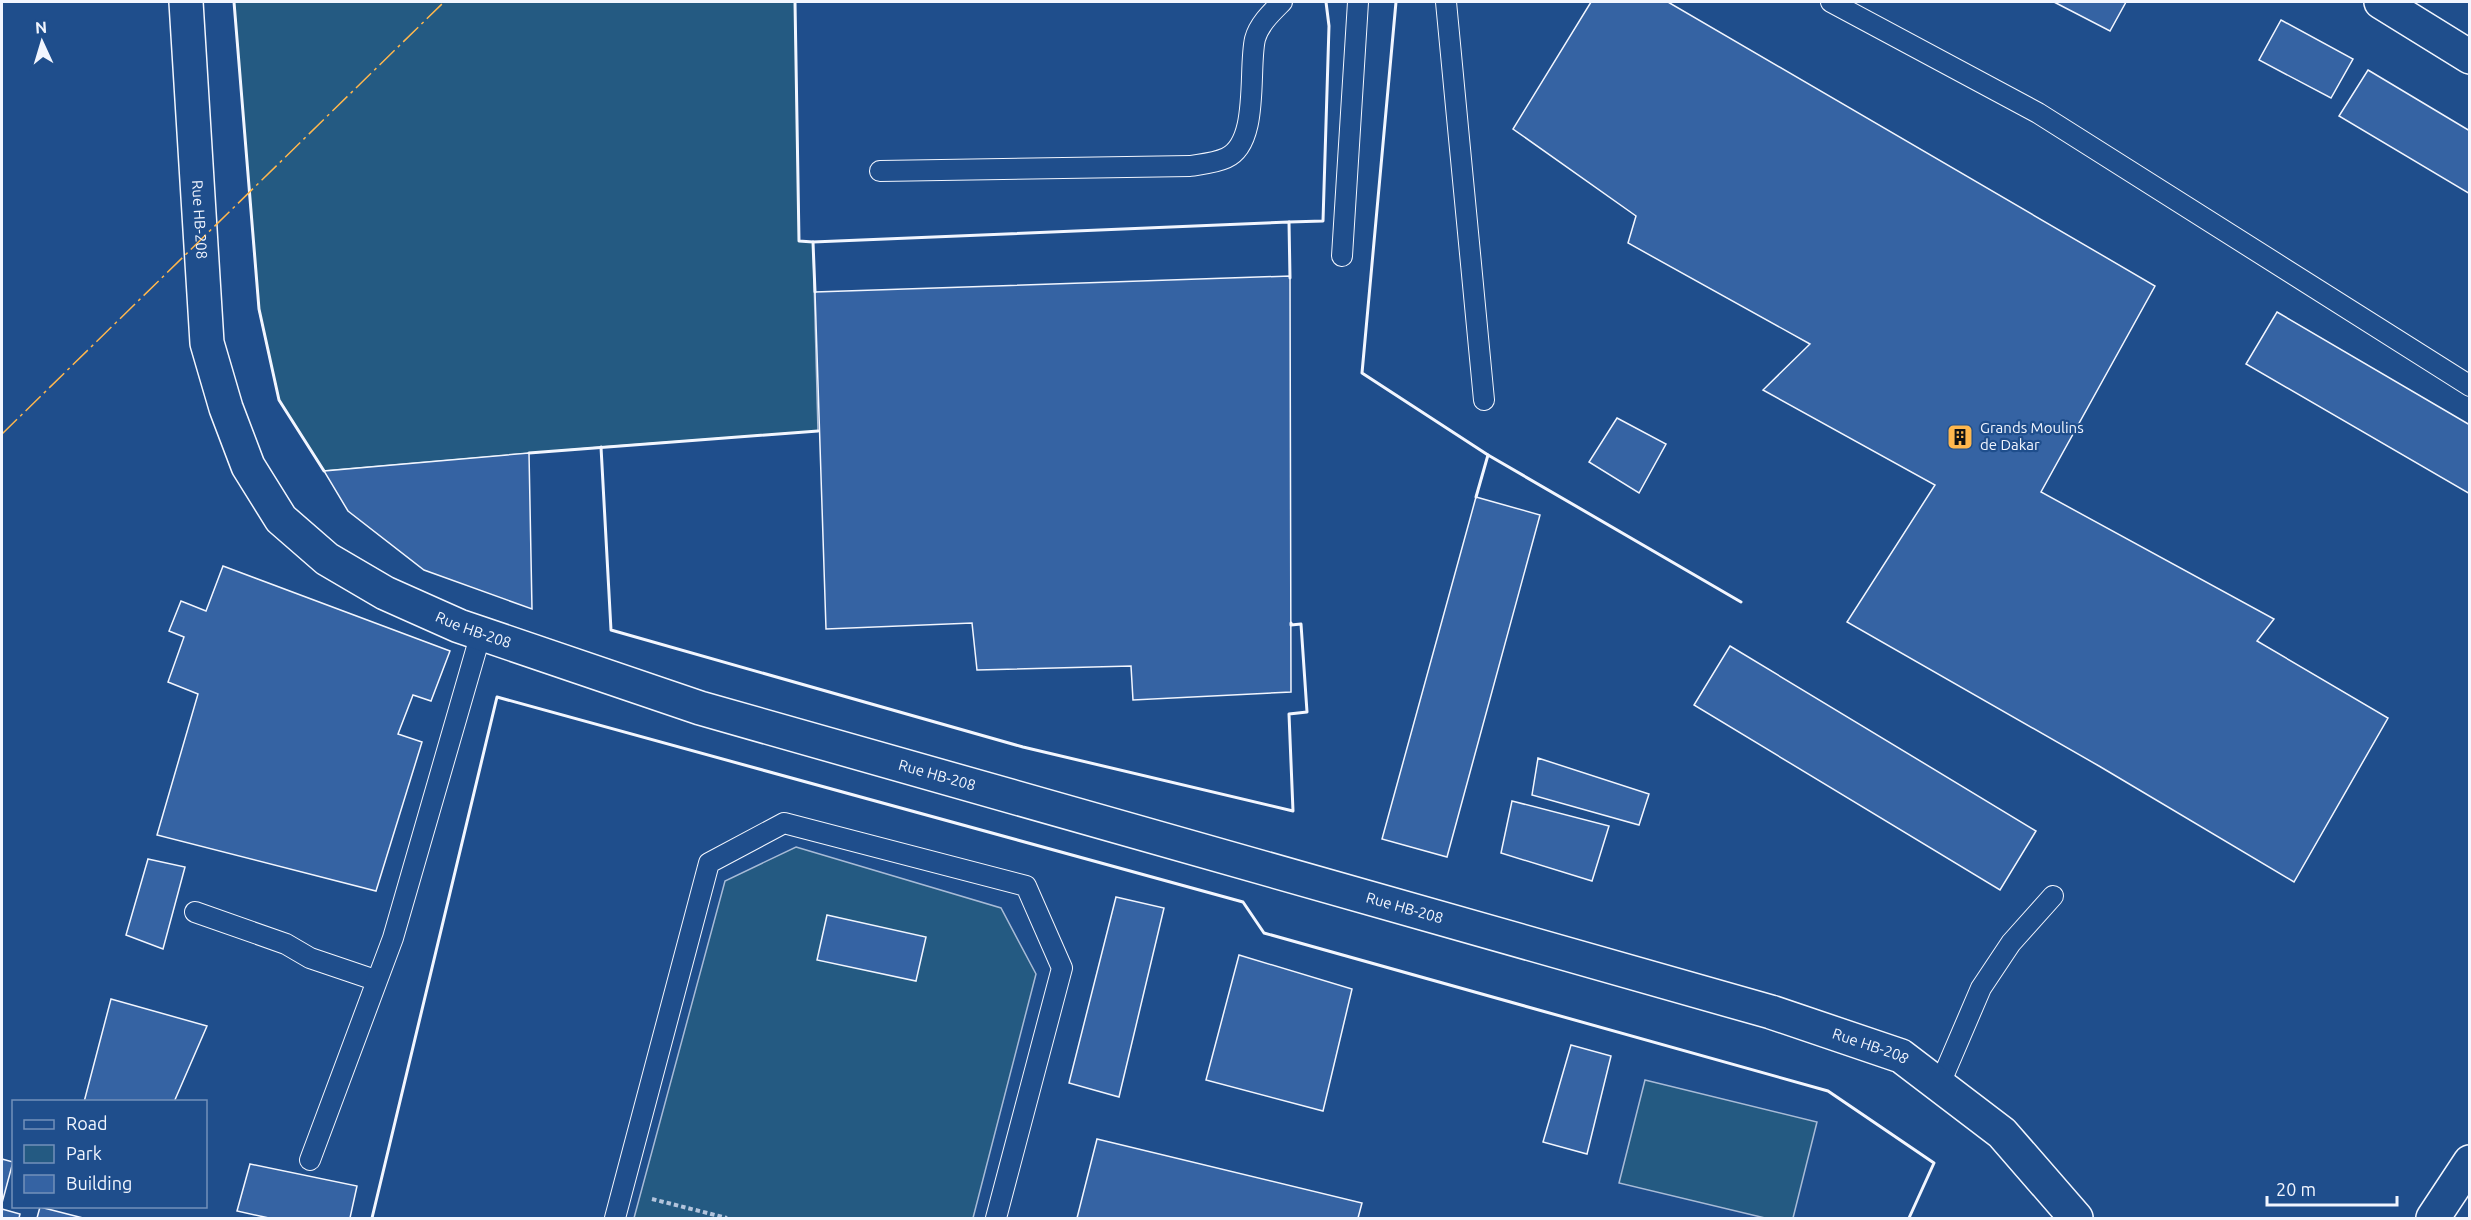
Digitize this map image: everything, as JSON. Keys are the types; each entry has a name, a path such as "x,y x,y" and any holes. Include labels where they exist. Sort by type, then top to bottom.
{"street":[{"name":"Rue HB-208","path":"186,2 207,343 226,408 248,466 280,519 327,559 385,593 459,626 700,708 1771,1012 1901,1056 2002,1133 2076,1218"},
{"path":"2381,2 2469,57"},
{"path":"2433,1218 2469,1162"}],"lane":[{"path":"880,171 1190,166 1229,157 1239,146 1245,133 1251,104 1256,39 1265,19 1282,2"},
{"path":"1342,256 1358,2"},
{"path":"1446,2 1484,400"},
{"path":"1831,2 2038,113 2469,386"},
{"path":"310,1160 375,980 393,938 482,633"},
{"path":"615,1218 709,863 784,824 1026,886 1062,968 996,1218"},
{"path":"1940,1086 1981,988 2011,943 2053,896"},
{"path":"195,912 286,944 310,958 375,980"}],"path":[{"path":"623,1191 727,1218"}],"green space":[{"path":"234,2 795,2 799,241 813,242 818,431 324,471 279,400 259,310"},
{"path":"796,847 1001,908 1036,974 973,1218 634,1218 725,881"},
{"path":"1645,1080 1817,1122 1793,1218 1765,1218 1619,1183"}],"building":[{"name":"Grands Moulins de Dakar","path":"1591,2 1668,2 2155,286 2041,492 2274,619 2257,641 2388,718 2294,882 2099,766 1847,622 1935,485 1763,390 1810,344 1628,243 1636,216 1513,129"},
{"path":"2054,2 2126,2 2110,31"},
{"path":"2281,20 2353,59 2331,98 2259,60"},
{"path":"2368,70 2470,131 2470,194 2339,116"},
{"path":"1290,276 1291,692 1133,700 1131,666 977,670 972,623 826,629 815,292"},
{"path":"2277,312 2470,425 2470,494 2246,364"},
{"path":"1617,418 1666,444 1639,493 1589,462"},
{"path":"529,453 532,609 424,570 348,511 324,471"},
{"path":"1476,497 1540,515 1447,857 1382,839"},
{"path":"223,566 450,651 431,701 413,695 398,734 422,742 376,891 157,835 198,694 168,682 184,637 169,631 181,601 206,611"},
{"path":"1730,646 2036,831 2000,890 1694,705"},
{"path":"1538,758 1649,794 1639,825 1532,795"},
{"path":"1512,801 1609,826 1592,881 1501,853"},
{"path":"148,859 185,867 163,949 126,935"},
{"path":"1116,897 1164,908 1119,1097 1069,1083"},
{"path":"827,915 926,937 916,981 817,960"},
{"path":"1239,955 1352,989 1323,1111 1206,1080"},
{"path":"111,999 207,1026 175,1100 85,1100"},
{"path":"1571,1045 1611,1056 1587,1154 1543,1142"},
{"path":"1097,1139 1362,1203 1358,1218 1077,1218"},
{"path":"2,1159 12,1162 12,1166 2,1203"},
{"path":"250,1164 357,1186 350,1218 269,1218 237,1211"},
{"path":"40,1208 44,1208 83,1218 37,1218"},
{"path":"2,1209 20,1214 19,1218 2,1218"}],"wall":[{"path":"234,2 259,309 279,400 324,471"},
{"path":"795,2 799,241 813,242 815,292"},
{"path":"1289,222 1323,221 1329,26 1326,2"},
{"path":"1396,2 1362,373 1488,455 1741,602"},
{"path":"813,242 1289,222 1290,278"},
{"path":"529,453 818,431"},
{"path":"601,447 611,630 1023,747 1293,811 1289,714 1307,712 1301,624 1291,625 1291,623"},
{"path":"1476,497 1488,455"},
{"path":"372,1218 497,697 1243,902 1264,933 1828,1091 1934,1163 1909,1218"}],"power":[{"path":"2,434 444,2"}],"place":[{"name":"Grands Moulins de Dakar","path":"1960,437"}]}
